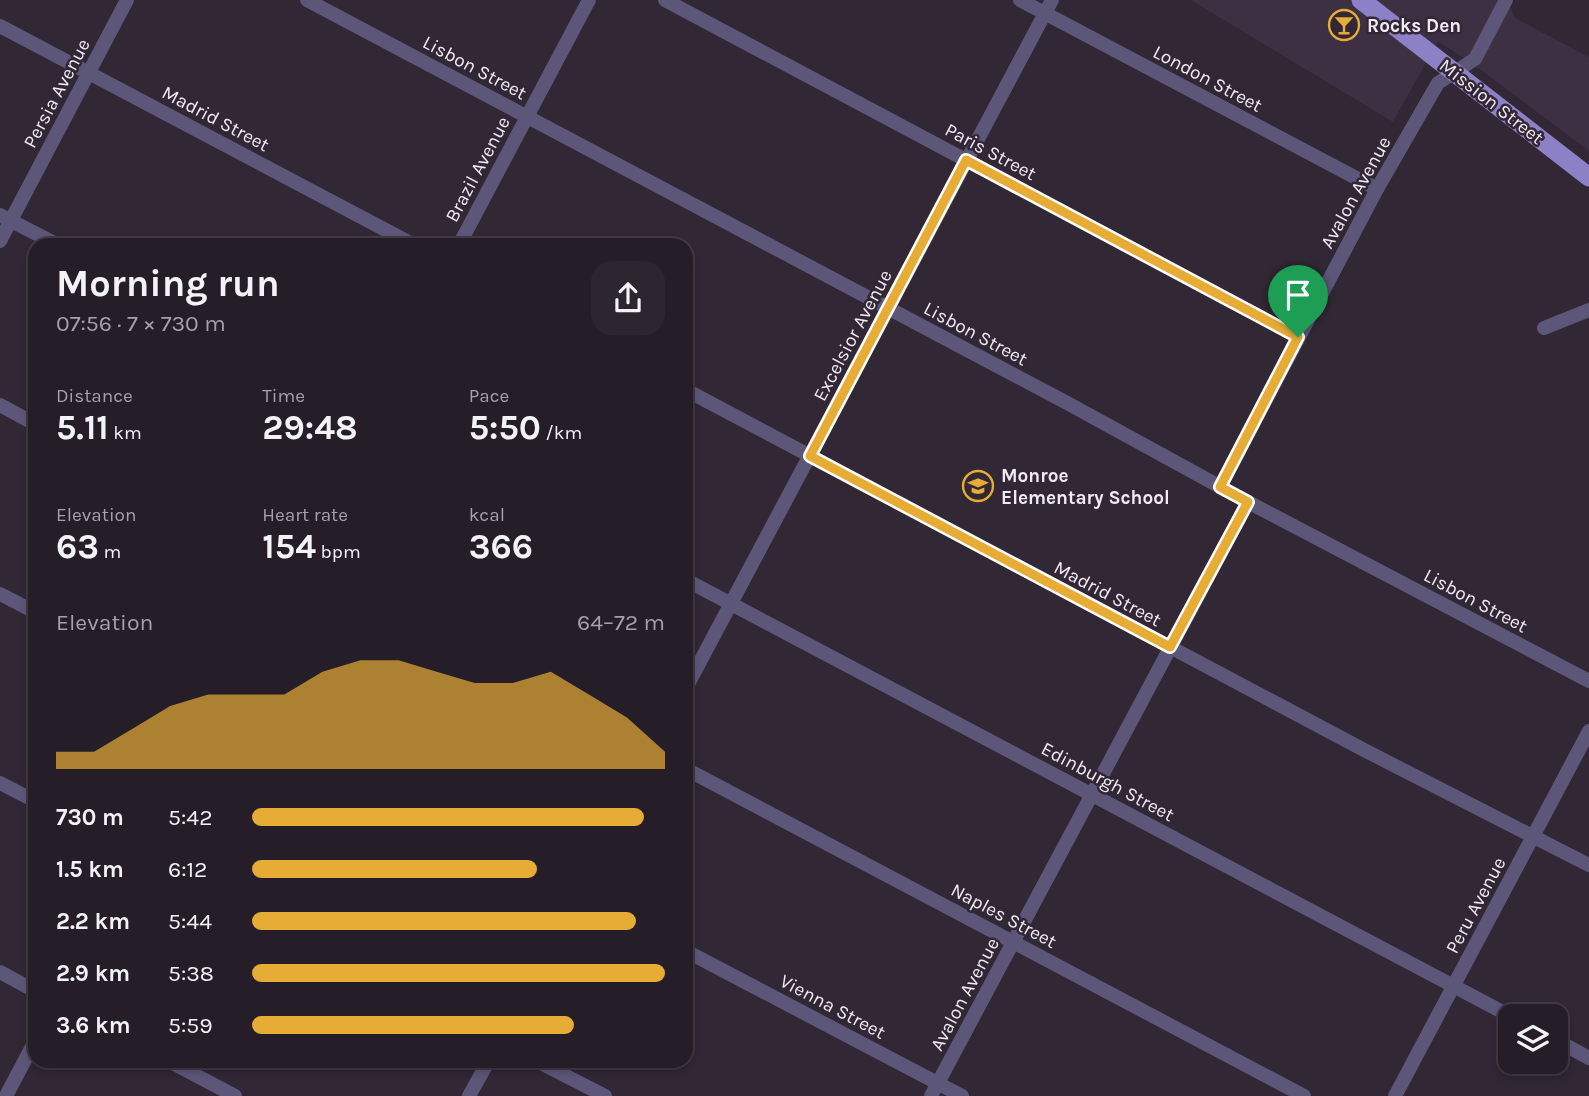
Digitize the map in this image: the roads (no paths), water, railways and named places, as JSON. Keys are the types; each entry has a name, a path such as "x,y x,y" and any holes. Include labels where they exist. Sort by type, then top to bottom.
{"main road":[{"name":"Mission Street","path":"1361,0 1588,174"}],"street":[{"name":"Persia Avenue","path":"0,240 6,217 89,73 127,0"},
{"name":"Lisbon Street","path":"307,0 1589,681"},
{"name":"Brazil Avenue","path":"463,238 589,0"},
{"name":"Paris Street","path":"664,0 1298,337"},
{"name":"London Street","path":"1020,0 1048,7 1377,190"},
{"name":"Avalon Avenue","path":"1220,487 1377,190 1438,83 1475,59 1506,0"},
{"name":"Excelsior Avenue","path":"693,674 1048,7"},
{"name":"Madrid Street","path":"0,26 401,238"},
{"path":"6,217 45,238"},
{"path":"1544,328 1589,310"},
{"name":"Madrid Street","path":"693,394 1170,647 1589,865"},
{"path":"0,405 28,420"},
{"name":"Avalon Avenue","path":"934,1090 1248,502"},
{"name":"Edinburgh Street","path":"693,584 1498,1010"},
{"path":"0,594 28,608"},
{"name":"Peru Avenue","path":"1395,1096 1589,731"},
{"name":"Naples Street","path":"693,773 1304,1096"},
{"path":"0,783 28,797"},
{"name":"Vienna Street","path":"693,955 934,1090 962,1096"},
{"path":"0,972 28,987"},
{"path":"1568,1047 1589,1058"},
{"path":"6,1096 28,1054"},
{"path":"182,1068 235,1096"},
{"path":"470,1096 485,1068"},
{"path":"551,1068 605,1096"}],"place":[{"name":"Rocks Den","path":"1344,25"},
{"name":"Monroe Elementary School","path":"978,486"}]}
